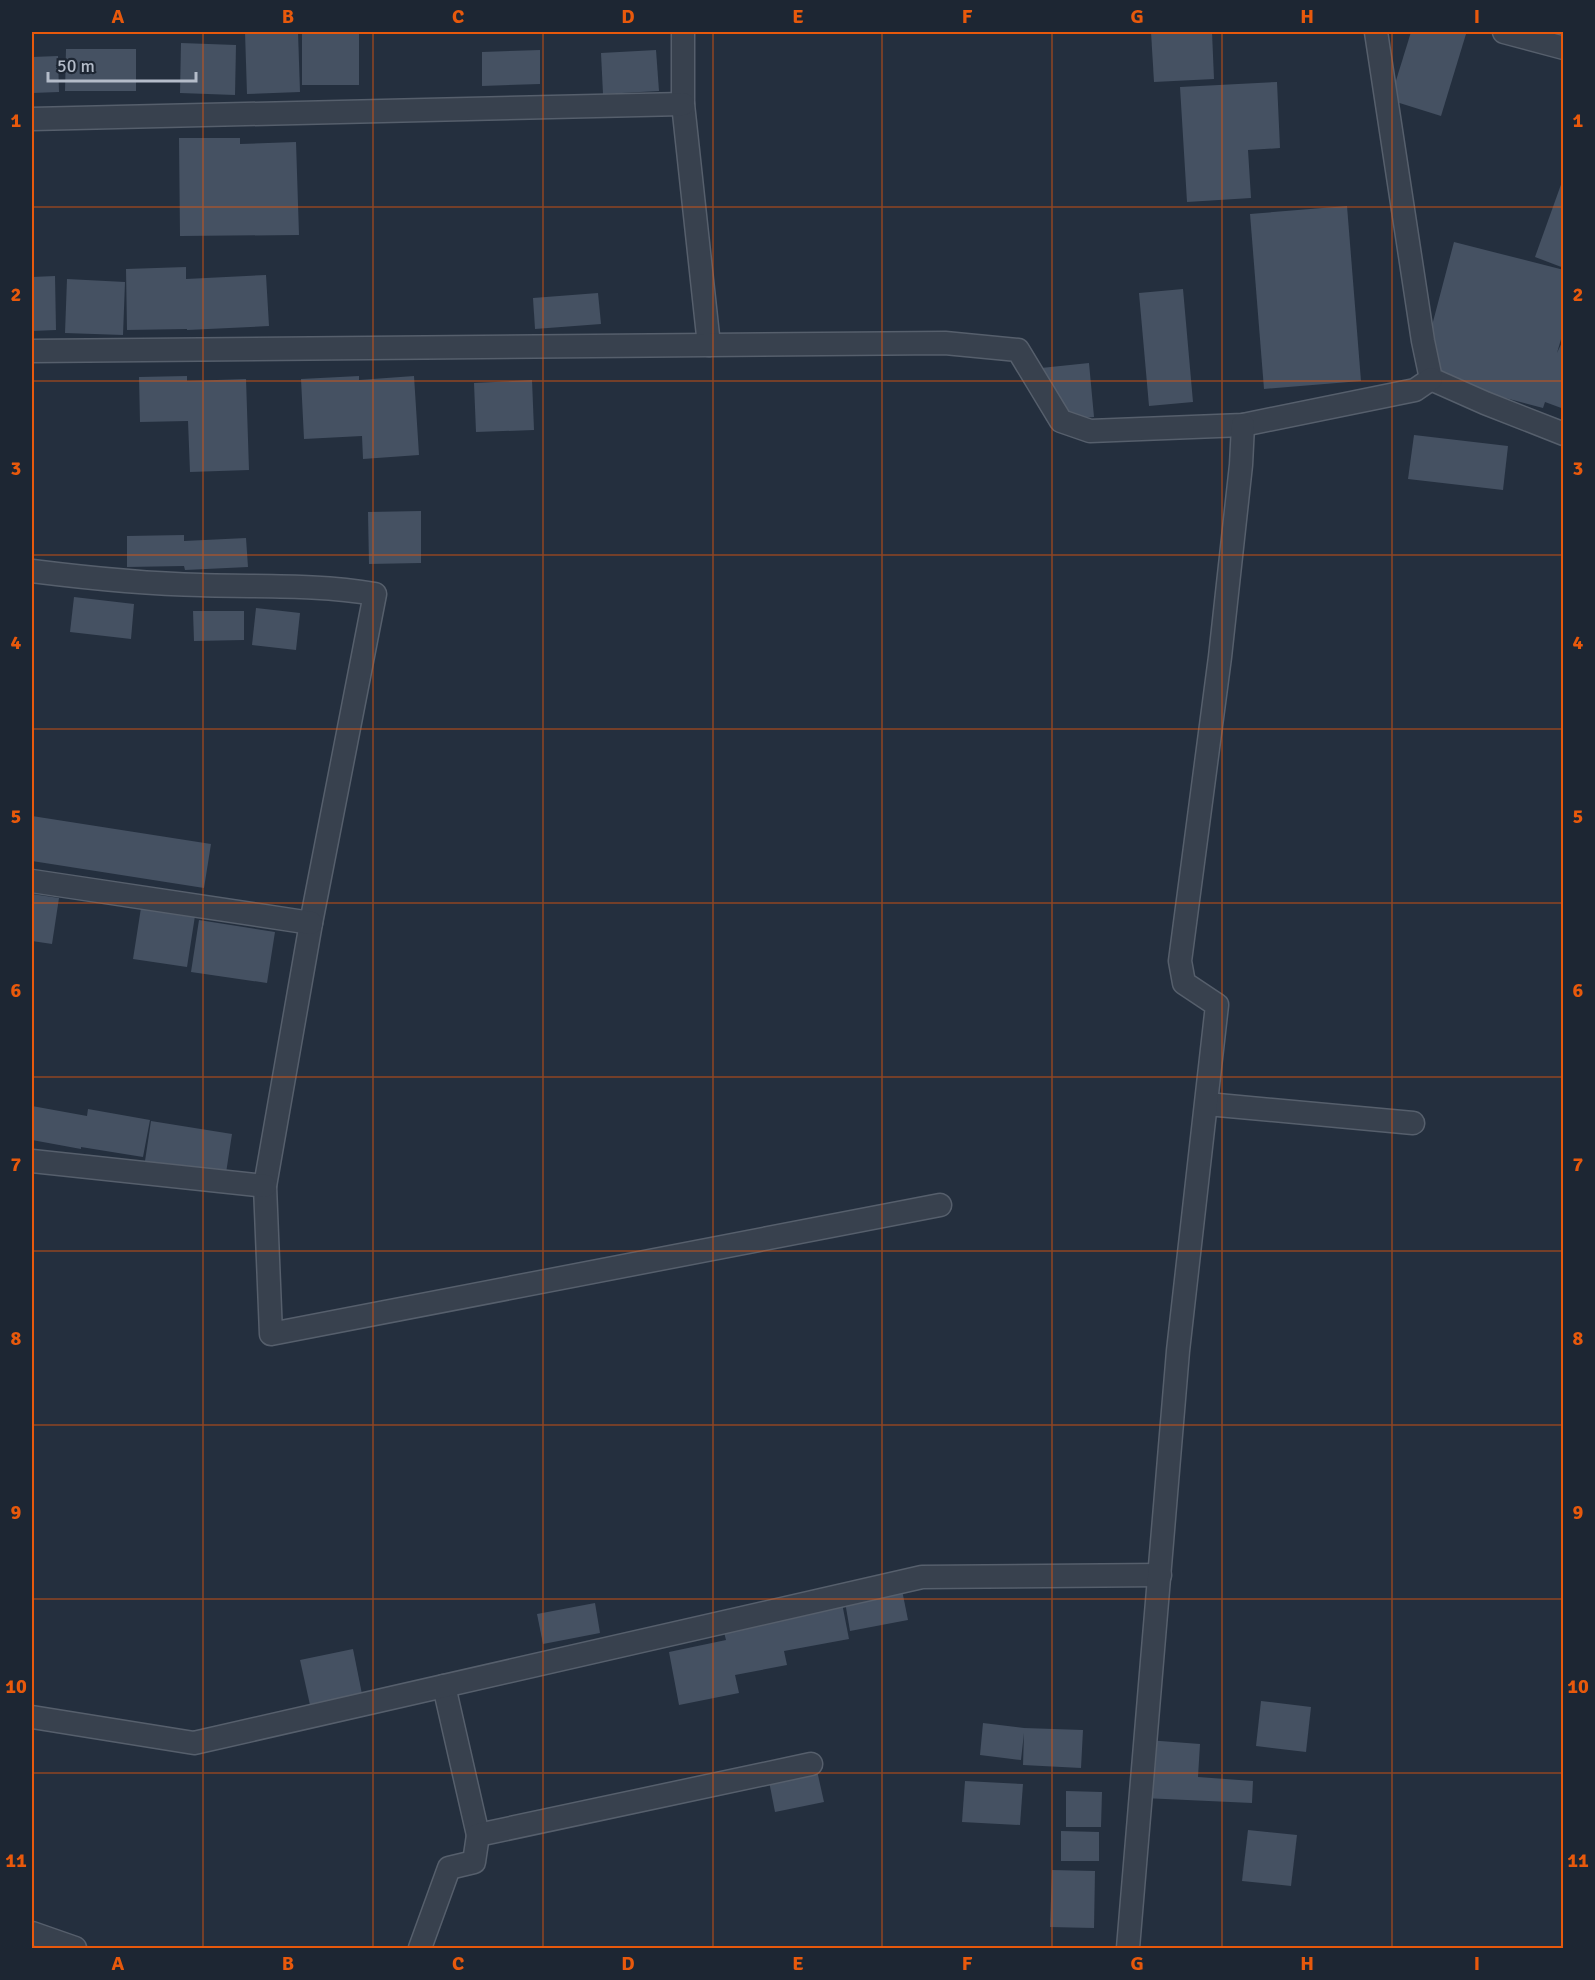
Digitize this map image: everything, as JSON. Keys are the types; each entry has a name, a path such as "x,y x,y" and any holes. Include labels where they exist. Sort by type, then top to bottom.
{"street":[{"path":"683,32 683,104 709,345"},
{"path":"1376,32 1423,341 1431,379"},
{"path":"1504,32 1563,48"},
{"path":"32,119 683,104"},
{"path":"32,351 945,343 1018,350 1061,421 1090,431 1243,425 1415,390 1431,379"},
{"path":"1431,379 1485,404 1563,434"},
{"path":"1128,1948 1178,1352 1217,1005 1184,983 1180,961 1220,657 1241,465 1243,425"},
{"path":"32,571 88,578 198,585 337,588 375,594 311,923 265,1186 271,1334 940,1205"},
{"path":"32,881 311,923"},
{"path":"1207,1104 1413,1123"},
{"path":"32,1161 265,1186"},
{"path":"32,1718 195,1743 922,1577 1160,1575"},
{"path":"420,1948 449,1868 474,1862 478,1835 444,1686"},
{"path":"478,1835 811,1764"},
{"path":"32,1933 75,1948"}],"building":[{"path":"245,32 298,32 300,92 247,94"},
{"path":"302,32 359,32 359,85 302,85"},
{"path":"1151,32 1212,32 1214,79 1154,82"},
{"path":"1411,32 1466,34 1441,116 1390,100"},
{"path":"181,43 236,45 235,95 180,93"},
{"path":"66,49 136,49 136,91 65,91"},
{"path":"540,50 540,84 482,86 482,52"},
{"path":"656,50 659,91 603,94 601,53"},
{"path":"58,56 59,92 32,93 32,57"},
{"path":"1277,82 1280,148 1248,150 1251,198 1187,202 1180,87"},
{"path":"179,138 240,138 240,144 296,142 299,235 180,236"},
{"path":"1564,179 1564,268 1535,257"},
{"path":"1347,206 1361,381 1264,389 1250,214"},
{"path":"1454,242 1564,270 1564,329 1557,353 1564,338 1564,409 1545,402 1543,408 1419,375"},
{"path":"186,267 186,279 266,275 269,326 127,330 126,269"},
{"path":"55,276 56,330 32,331 32,277"},
{"path":"67,279 125,282 123,335 65,333"},
{"path":"1183,289 1193,402 1149,406 1139,293"},
{"path":"598,293 601,324 535,329 533,298"},
{"path":"1089,363 1094,417 1046,421 1041,368"},
{"path":"187,376 187,381 246,379 249,470 190,472 188,421 140,422 139,377"},
{"path":"359,376 359,380 414,376 419,455 363,459 362,436 304,439 301,379"},
{"path":"532,380 534,430 476,432 474,383"},
{"path":"1414,435 1508,446 1503,490 1408,479"},
{"path":"421,511 421,563 369,564 368,512"},
{"path":"184,535 184,541 246,538 248,567 185,570 184,566 127,567 127,536"},
{"path":"74,597 134,604 131,639 70,632"},
{"path":"256,608 300,613 296,650 252,645"},
{"path":"193,611 244,611 244,640 194,641"},
{"path":"32,816 211,844 204,888 32,861"},
{"path":"32,894 59,898 52,944 32,941"},
{"path":"141,908 195,916 187,967 133,959"},
{"path":"199,920 275,932 267,983 191,972"},
{"path":"32,1106 87,1116 88,1109 150,1120 143,1157 32,1140"},
{"path":"151,1121 232,1134 226,1173 145,1161"},
{"path":"901,1585 908,1620 850,1631 844,1596"},
{"path":"841,1598 849,1639 784,1651 787,1665 735,1675 739,1693 679,1705 669,1652 726,1640 723,1628"},
{"path":"595,1603 600,1633 543,1644 537,1614"},
{"path":"353,1649 362,1694 310,1705 300,1660"},
{"path":"1261,1701 1311,1707 1306,1752 1256,1746"},
{"path":"983,1723 1024,1728 1083,1730 1081,1768 1023,1765 1024,1733 1021,1760 980,1755"},
{"path":"1147,1740 1200,1744 1198,1777 1253,1781 1252,1803 1143,1798"},
{"path":"816,1766 824,1802 775,1812 768,1776"},
{"path":"965,1781 1023,1784 1020,1825 962,1822"},
{"path":"1066,1791 1102,1792 1101,1827 1066,1827"},
{"path":"1248,1830 1297,1835 1291,1886 1242,1881"},
{"path":"1061,1831 1099,1832 1099,1861 1061,1861"},
{"path":"1052,1870 1095,1871 1094,1928 1050,1927"}]}
